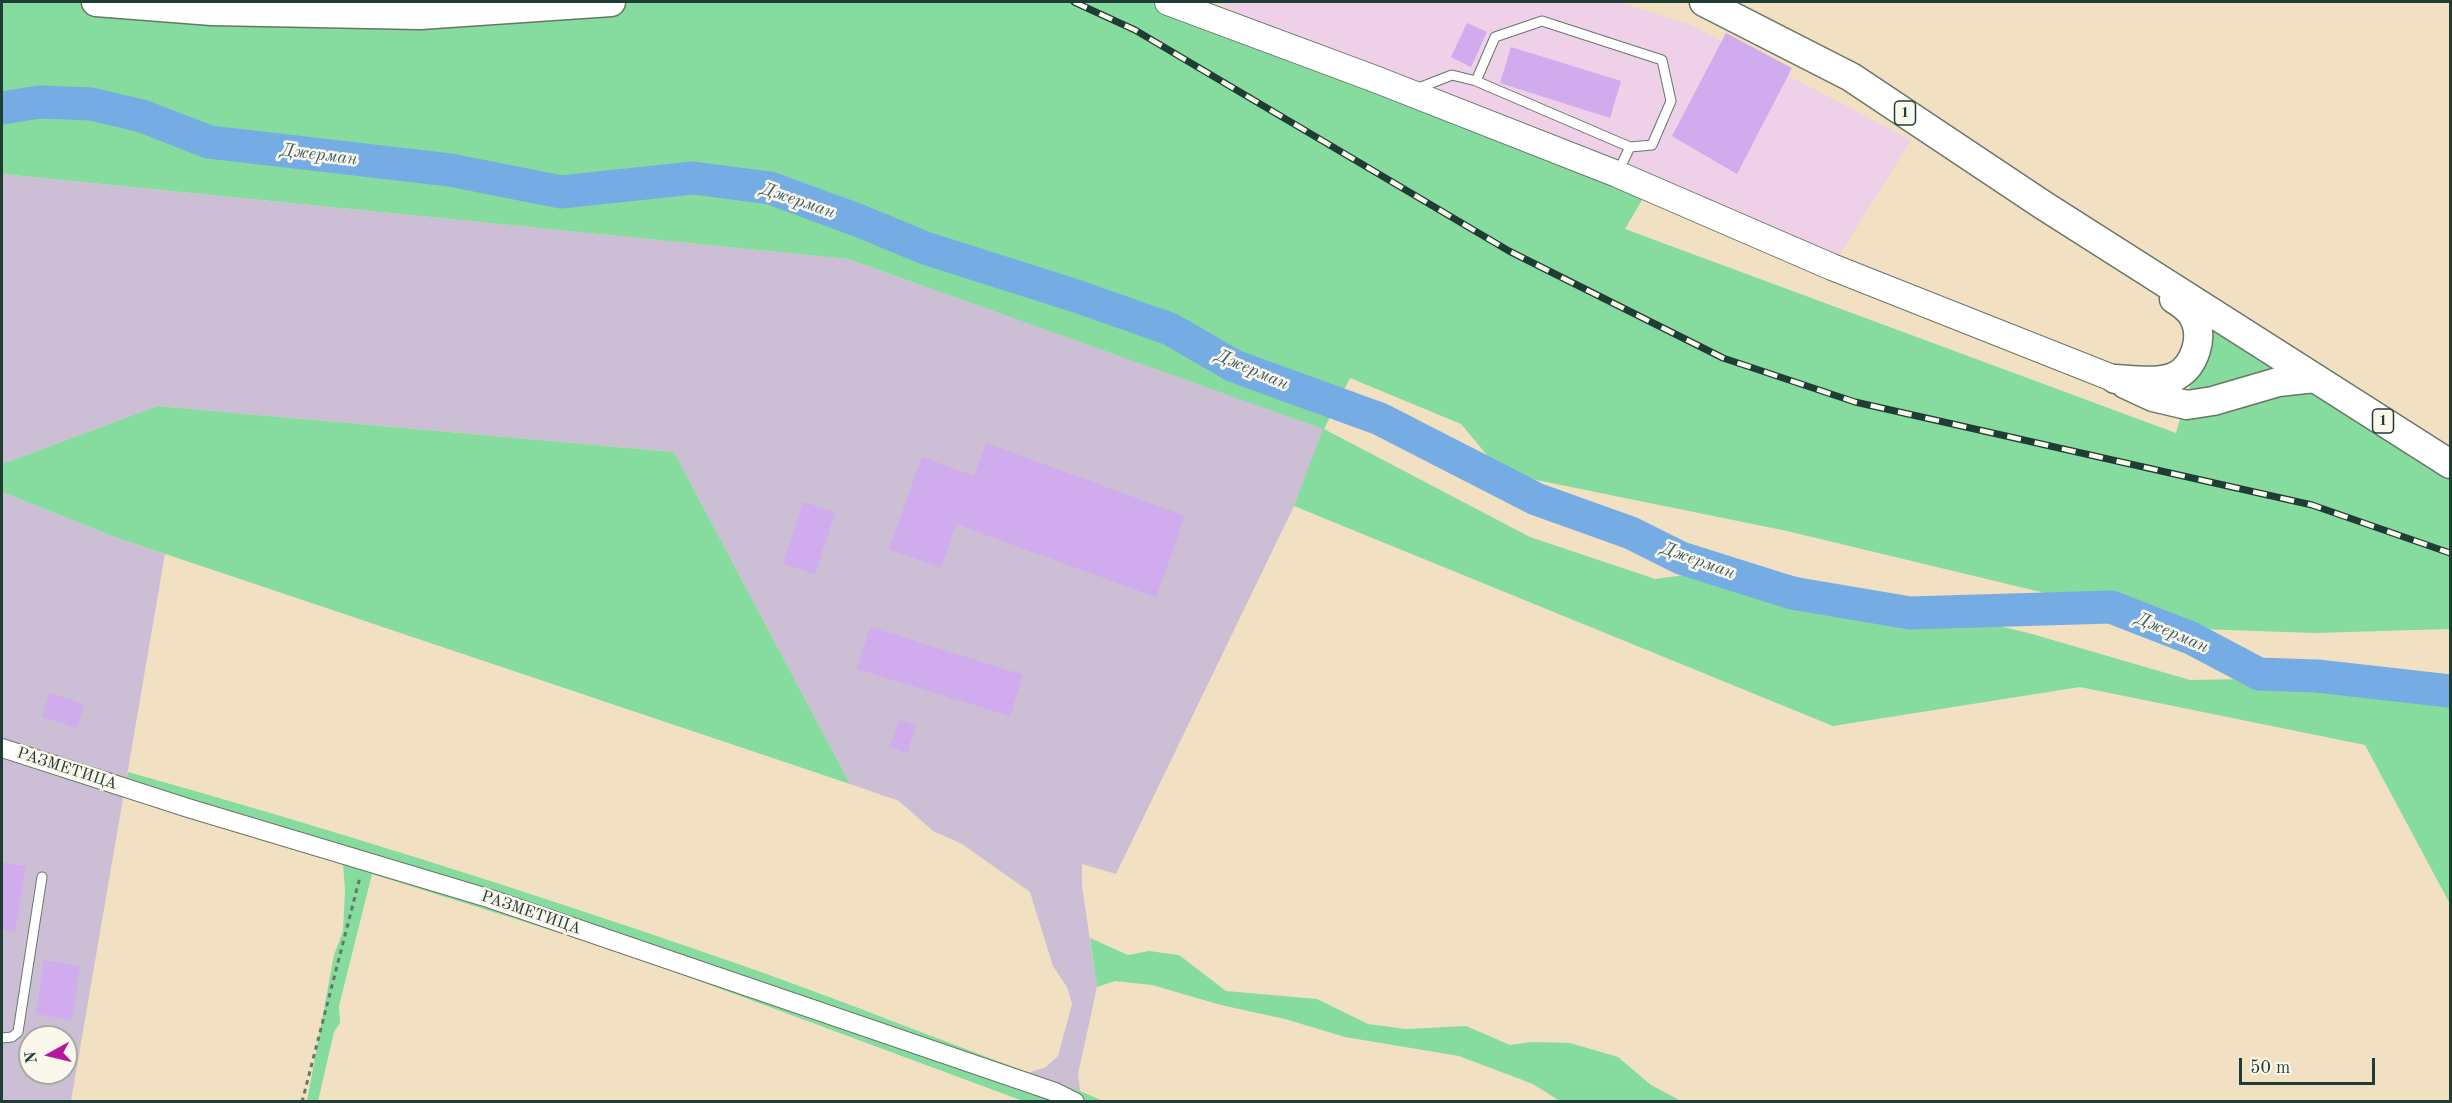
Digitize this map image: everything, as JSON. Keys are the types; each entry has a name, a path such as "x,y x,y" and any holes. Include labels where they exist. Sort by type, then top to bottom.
{"main road":[{"path":"96,2 212,10 420,15 611,2"},
{"name":"1","path":"1685,2 1761,32 1851,77 2043,205 2451,464"},
{"path":"1704,2 1761,32"},
{"path":"2043,205 2187,308 2195,320 2199,334 2196,352 2189,364 2177,376 2143,381 2115,379"},
{"path":"2115,379 2153,397 2187,405 2213,401 2278,382 2315,378"}],"street":[{"path":"1168,2 1409,92 1617,174 1832,267 2115,379"},
{"path":"1215,2 1375,79"},
{"name":"РАЗМЕТИЦА","path":"2,748 491,899 1055,1092 1075,1101"}],"lane":[{"path":"1409,92 1452,75 1476,81 1630,147 1652,145 1671,101 1662,60 1542,21 1495,37 1476,81"},
{"path":"1617,174 1630,147"},
{"path":"2,1038 12,1037 18,1032 42,877"}],"path":[{"path":"302,1101 364,860"}],"shaded area":[{"path":"1215,2 1619,2 1691,25 1911,140 1832,267 1375,79"},
{"path":"2,174 848,259 1324,429 1294,506 1116,874 1082,864 1082,886 1097,987 1078,1074 1080,1091 1028,1073 1046,1067 1058,1056 1072,1004 1067,987 1053,966 1030,892 962,844 933,831 899,801 850,784 674,452 157,406 2,464"},
{"path":"2,492 112,536 165,554 78,1060 78,1025 18,1025 18,1085 74,1085 71,1101 2,1101"}],"green space":[{"path":"2,2 1168,2 1649,188 1625,229 2176,433 2212,313 2450,470 2450,629 2315,633 2142,627 2045,593 1787,531 1502,473 1461,424 1350,378 1324,429 1530,537 1655,579 1752,566 2032,634 2190,680 2429,676 2450,696 2450,904 2365,745 2080,687 1833,726 1294,506 1323,429 848,259 2,174"},
{"path":"157,406 674,452 850,784 112,536 2,492 2,464"},
{"path":"128,772 349,837 642,931 761,972 1103,1101 1023,1101 624,953 372,874 339,1006 340,1023 334,1032 318,1101 307,1101 334,955 343,931 345,891 343,863 123,796"},
{"path":"1090,938 1128,955 1149,951 1179,955 1226,991 1317,999 1368,1024 1406,1029 1466,1026 1510,1045 1532,1042 1570,1043 1618,1057 1651,1085 1681,1101 1560,1101 1533,1084 1459,1056 1345,1037 1152,985 1115,981 1097,987"}],"building":[{"path":"1467,23 1487,32 1471,67 1451,57"},
{"path":"1726,33 1792,68 1737,174 1672,136"},
{"path":"1511,47 1621,81 1610,118 1500,83"},
{"path":"986,443 1185,516 1156,597 956,524 941,568 889,549 922,457 974,476"},
{"path":"803,502 835,512 815,574 783,564"},
{"path":"870,627 1023,675 1010,716 857,669"},
{"path":"49,693 84,704 77,728 42,717"},
{"path":"899,720 916,726 907,753 890,747"},
{"path":"2,862 26,866 15,932 2,929"},
{"path":"44,960 80,966 72,1020 36,1014"}],"waterway":[{"name":"Джерман","path":"2,108 40,102 91,104 142,116 209,142 450,170 561,192 693,178 770,188 925,248 1076,296 1170,329 1234,366 1380,419 1536,499 1631,533 1681,558 1792,593 1910,613 2111,607 2191,638 2259,674 2317,676 2450,691"}],"railway":[{"path":"1074,2 1135,30 1509,251 1723,358 1855,402 2312,505 2450,553"}]}
